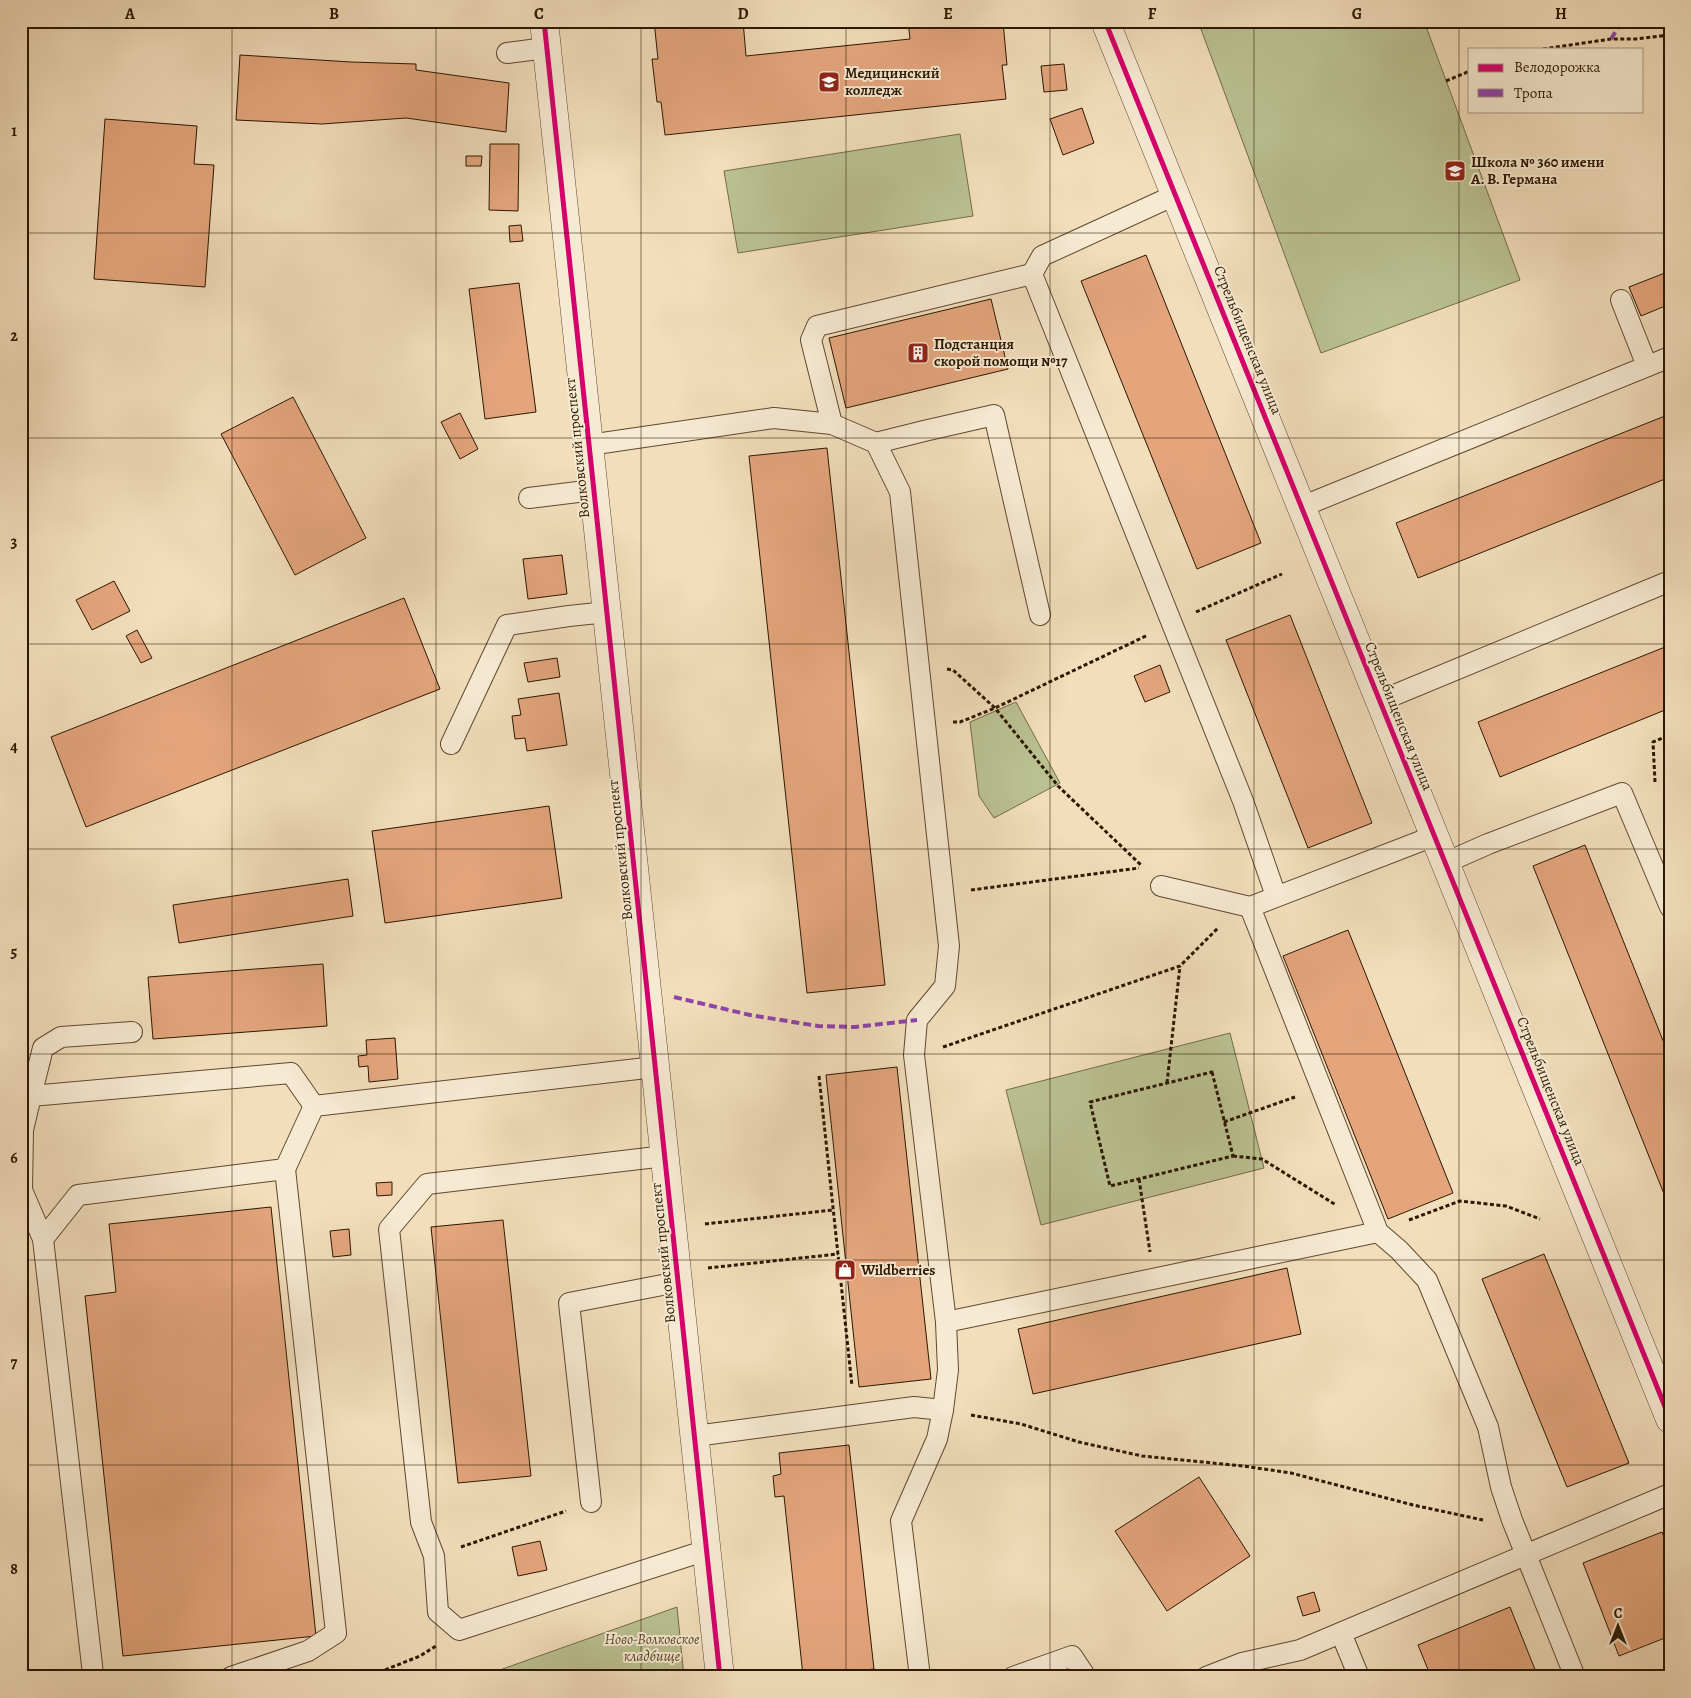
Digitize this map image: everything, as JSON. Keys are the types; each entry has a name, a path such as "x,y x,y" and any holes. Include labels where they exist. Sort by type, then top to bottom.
{"street":[{"name":"Стрельбищенская улица","path":"1105,21 1670,1420"},
{"name":"Волковский проспект","path":"545,34 720,1677"}],"lane":[{"path":"507,53 545,34"},
{"path":"832,424 811,340 818,326 1032,274 1042,256 1175,195"},
{"path":"1032,274 1243,801 1276,896"},
{"path":"1620,300 1647,366"},
{"path":"1301,507 1670,357"},
{"path":"876,444 924,430 994,415 1040,615"},
{"path":"589,445 774,418 832,424 876,444 900,492 949,946 945,986 917,1020 914,1054 946,1322 948,1370 937,1439 901,1521 920,1677"},
{"path":"529,498 594,490"},
{"path":"1380,701 1670,581"},
{"path":"451,744 507,625 607,612"},
{"path":"1445,863 1488,844 1622,793 1670,907"},
{"path":"1161,886 1250,907 1434,836"},
{"path":"1250,907 1378,1232 1427,1280 1488,1427 1501,1487 1512,1520 1575,1677"},
{"path":"96,1677 93,1674 43,1239 22,1190 23,1130 42,1048 61,1038 132,1032"},
{"path":"314,1106 655,1067"},
{"path":"31,1096 291,1073 314,1106"},
{"path":"230,1677 308,1651 336,1633 285,1169 314,1106"},
{"path":"665,1156 427,1184 389,1229 421,1522 434,1556 438,1612 459,1630 707,1550"},
{"path":"43,1239 78,1195 285,1169"},
{"path":"946,1322 1378,1232"},
{"path":"591,1502 569,1303 678,1282"},
{"path":"694,1436 914,1407 943,1410"},
{"path":"1206,1677 1242,1663 1300,1650 1670,1494"},
{"path":"1341,1633 1359,1677"},
{"path":"1013,1677 1072,1656 1086,1677"}],"path":[{"path":"1550,48 1611,39 1636,39 1670,35"},
{"path":"1446,81 1468,72"},
{"path":"925,726 960,722 994,708 1172,623 1282,574"},
{"path":"918,660 953,670 994,708 1058,786 1144,868 943,894"},
{"path":"1654,782 1653,742 1670,735"},
{"path":"914,1054 932,1050 1180,966 1218,928 1250,907"},
{"path":"1167,1083 1180,966"},
{"path":"1233,1156 1212,1072 1090,1102 1110,1186 1233,1156 1262,1159 1337,1206"},
{"path":"819,1076 855,1414"},
{"path":"1224,1122 1320,1088"},
{"path":"1139,1179 1154,1279"},
{"path":"1378,1232 1460,1201 1506,1206 1540,1219"},
{"path":"698,1224 833,1210"},
{"path":"703,1269 838,1254"},
{"path":"943,1410 1021,1424 1079,1442 1142,1456 1243,1466 1291,1473 1404,1503 1474,1519 1496,1522 1512,1520"},
{"path":"434,1556 591,1502"},
{"path":"367,1677 420,1656 459,1630"}],"green space":[{"path":"1198,21 1424,21 1520,280 1321,353"},
{"path":"960,134 973,216 738,253 724,171"},
{"path":"1016,702 1060,783 994,818 979,796 970,722"},
{"path":"1230,1033 1264,1168 1041,1225 1006,1090"},
{"name":"Ново-Волковское кладбище","path":"677,1607 684,1677 480,1677"}],"building":[{"name":"Медицинский колледж","path":"654,21 743,21 746,56 910,39 908,21 1003,22 1007,65 1002,65 1006,99 665,135 661,102 657,102 652,59 658,59"},
{"path":"240,55 416,64 416,70 509,83 506,132 406,118 322,124 236,120"},
{"path":"1064,64 1067,90 1044,92 1041,66"},
{"path":"1082,108 1094,143 1063,155 1050,119"},
{"path":"105,119 197,126 194,164 214,165 205,287 94,279"},
{"path":"490,144 519,144 518,211 489,210"},
{"path":"466,156 482,156 481,166 466,166"},
{"path":"521,225 523,241 510,242 509,226"},
{"path":"1146,255 1261,543 1197,569 1081,281"},
{"path":"1670,271 1670,304 1641,316 1629,287"},
{"path":"519,283 536,412 485,419 469,289"},
{"name":"Подстанция скорой помощи №17","path":"991,299 1008,369 846,408 829,338"},
{"path":"293,397 366,538 295,575 221,434"},
{"path":"460,413 478,449 460,459 441,422"},
{"path":"1670,414 1670,477 1418,578 1396,523"},
{"path":"827,448 885,985 807,993 749,456"},
{"path":"562,555 567,594 528,599 523,559"},
{"path":"114,581 130,611 92,630 76,600"},
{"path":"404,598 440,689 86,827 51,737"},
{"path":"1290,615 1372,823 1308,848 1226,640"},
{"path":"137,630 152,658 141,663 126,636"},
{"path":"1670,645 1670,708 1500,777 1478,722"},
{"path":"557,658 560,677 528,682 524,663"},
{"path":"1160,665 1170,692 1145,702 1134,676"},
{"path":"559,693 567,745 527,751 525,738 515,739 512,716 521,715 518,699"},
{"path":"549,806 562,898 385,923 372,831"},
{"path":"1585,845 1670,1058 1670,1209 1533,866"},
{"path":"348,879 353,916 179,943 173,905"},
{"path":"1348,930 1453,1193 1388,1219 1283,956"},
{"path":"323,964 327,1026 153,1039 148,977"},
{"path":"395,1038 398,1079 369,1082 368,1066 359,1067 358,1056 367,1055 366,1040"},
{"path":"897,1067 931,1379 859,1387 826,1075"},
{"path":"392,1182 392,1195 377,1196 376,1183"},
{"path":"271,1207 316,1636 123,1656 85,1296 116,1292 109,1224"},
{"path":"503,1220 531,1476 458,1483 431,1227"},
{"path":"349,1229 351,1255 333,1257 330,1231"},
{"path":"1544,1254 1629,1463 1567,1487 1482,1279"},
{"path":"1287,1268 1301,1334 1033,1394 1018,1329"},
{"path":"849,1445 874,1669 803,1676 784,1496 775,1497 773,1476 781,1474 779,1453"},
{"path":"1199,1477 1250,1556 1167,1611 1115,1531"},
{"path":"1662,1532 1670,1553 1670,1636 1619,1656 1583,1563"},
{"path":"540,1541 547,1570 518,1576 512,1547"},
{"path":"1314,1592 1320,1611 1303,1616 1297,1597"},
{"path":"1510,1607 1538,1677 1431,1677 1418,1645"}],"marked path":[{"path":"1611,39 1622,21"},
{"path":"674,997 750,1015 818,1026 855,1027 917,1020"}],"cycle path":[{"path":"544,21 720,1677"},
{"path":"1105,21 1670,1419"}],"place":[{"name":"Медицинский колледж","path":"829,82"},
{"name":"Школа № 360 имени А. В. Германа","path":"1455,171"},
{"name":"Подстанция скорой помощи №17","path":"918,353"},
{"name":"Wildberries","path":"845,1270"}]}
